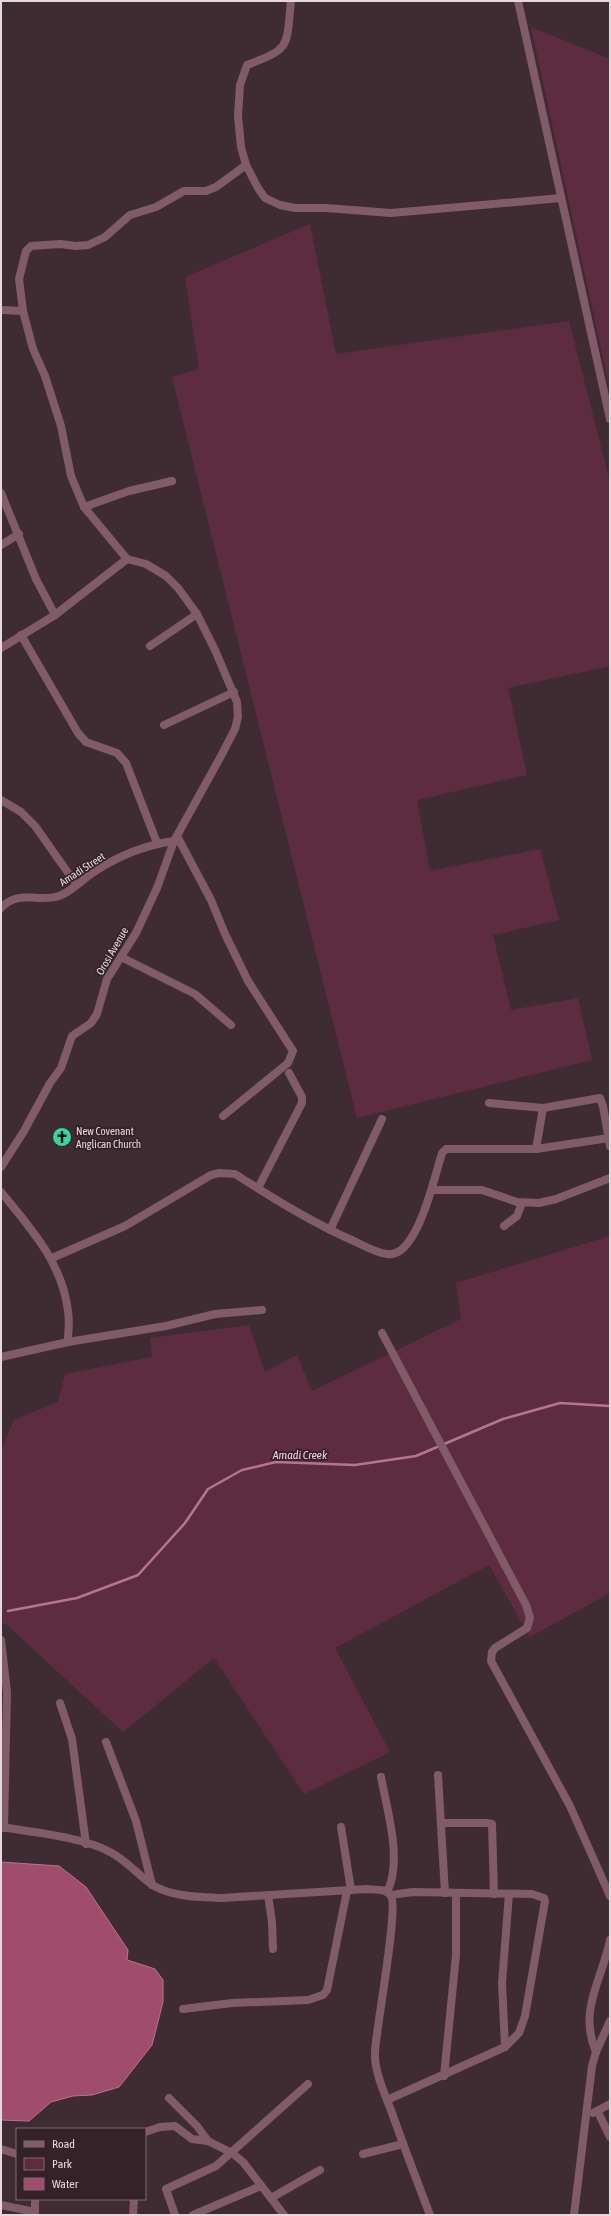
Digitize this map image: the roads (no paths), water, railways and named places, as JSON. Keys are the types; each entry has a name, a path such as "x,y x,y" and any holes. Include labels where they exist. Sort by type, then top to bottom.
{"street":[{"path":"291,1 285,44 273,55 247,65 243,72 238,116 241,147 246,165 265,198 280,205 295,208 326,208 391,213 561,198"},
{"path":"518,1 610,419"},
{"path":"1,648 55,615 127,558 84,507 71,476 61,426 23,311 18,279 29,248 60,244 76,246 88,245 105,237 130,215 156,207 184,191 206,191 216,187 246,165"},
{"path":"1,310 23,311"},
{"path":"84,507 129,491 172,481"},
{"path":"1,493 19,534 36,579 55,615"},
{"path":"1,545 19,534"},
{"name":"Orosi Avenue","path":"1,1167 24,1131 50,1083 61,1068 72,1036 94,1019 107,979 136,933 157,888 176,838 235,729 238,717 237,702 234,692 197,614 178,588 166,576 146,564 127,558"},
{"path":"150,646 197,614"},
{"path":"22,635 78,733 86,742 116,753 126,763 157,844"},
{"path":"164,725 234,692"},
{"path":"1,800 21,812 35,826 76,884"},
{"path":"176,838 211,900 225,934 248,981 293,1051 288,1063 223,1116"},
{"name":"Amadi Street","path":"1,908 13,898 27,896 50,898 58,896 97,870 132,852 176,838"},
{"path":"121,957 195,994 231,1025"},
{"path":"258,1188 302,1104 302,1097 289,1073"},
{"path":"52,1258 125,1226 197,1184 219,1173 235,1174 291,1210 377,1252 387,1254 397,1253 412,1236 432,1190 442,1153 446,1148 536,1148 609,1142 603,1106 600,1098 543,1108 489,1104"},
{"path":"536,1148 543,1108"},
{"path":"330,1230 382,1119"},
{"path":"432,1190 482,1190 522,1204 539,1203 556,1199 610,1178"},
{"path":"1,1192 52,1258 59,1274 68,1311 68,1342"},
{"path":"504,1226 517,1216 522,1204"},
{"path":"1,1357 68,1342 166,1326 215,1314 262,1310"},
{"path":"382,1333 440,1440 530,1614 530,1623 524,1632 495,1648 492,1652 493,1666 570,1806 610,1896"},
{"path":"1,1640 7,1692 2,1828 86,1844 110,1852 152,1885 167,1891 198,1897 268,1895 366,1889 389,1894 413,1892 509,1894 538,1895 544,1898 545,1901 523,2025 519,2032 505,2047 444,2076 387,2100"},
{"path":"60,1703 72,1739 86,1844"},
{"path":"106,1742 136,1821 152,1885"},
{"path":"438,1775 445,1893"},
{"path":"381,1777 392,1833 394,1872 393,1882 389,1894 393,1902 392,1926 375,2053 378,2071 387,2100 430,2215"},
{"path":"441,1823 492,1824 494,1894"},
{"path":"183,2009 232,2003 308,2000 323,1996 327,1990 349,1891 341,1827"},
{"path":"444,2076 456,1955 456,1894"},
{"path":"505,2047 502,1983 509,1894"},
{"path":"268,1895 272,1922 273,1948"},
{"path":"596,2052 590,2033 589,2014 595,1984 606,1959 610,1940"},
{"path":"574,2214 596,2052 610,2021"},
{"path":"175,2215 166,2188 216,2166 308,2084"},
{"path":"168,2098 197,2126 208,2141"},
{"path":"587,2116 598,2112 610,2104"},
{"path":"598,2112 610,2138"},
{"path":"146,2132 160,2127 175,2126 192,2139 208,2141 232,2153 242,2162 284,2215"},
{"path":"363,2154 403,2144"},
{"path":"1,2150 16,2154"},
{"path":"271,2198 320,2170"},
{"path":"194,2215 261,2186"},
{"path":"1,2205 35,2214 35,2200"},
{"path":"133,2215 134,2200"}],"water":[{"path":"1,1862 59,1866 86,1887 128,1950 127,1960 155,1969 163,1980 163,2002 152,2045 119,2087 92,2095 73,2096 51,2102 29,2121 1,2120"}],"waterway":[{"name":"Amadi Creek","path":"8,1611 77,1598 138,1575 185,1523 208,1489 242,1470 276,1462 355,1465 416,1456 503,1419 560,1403 610,1406"}],"place":[{"name":"New Covenant Anglican Church","path":"62,1137"}]}
